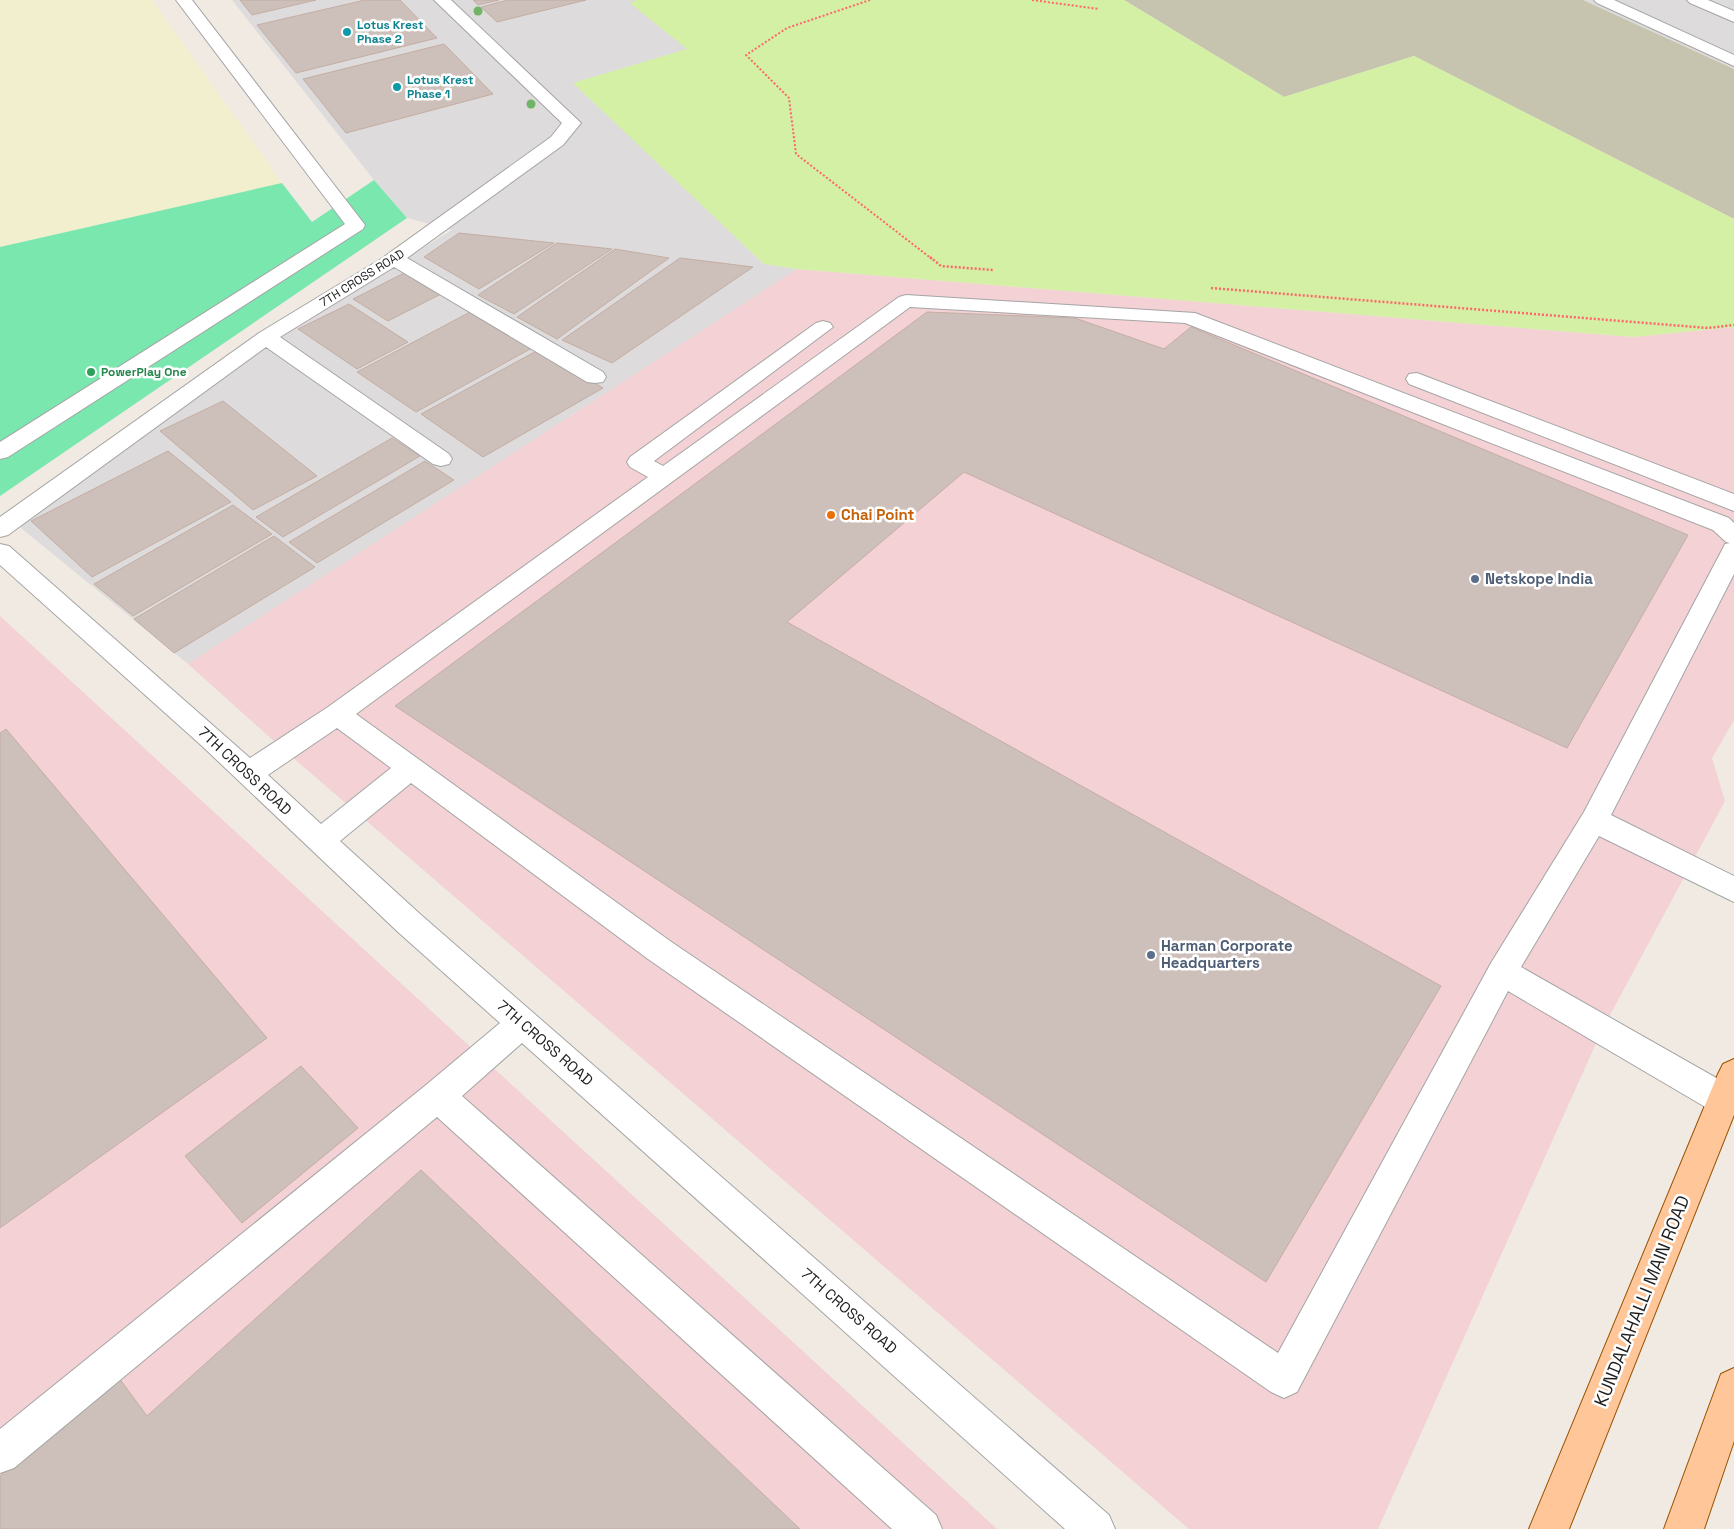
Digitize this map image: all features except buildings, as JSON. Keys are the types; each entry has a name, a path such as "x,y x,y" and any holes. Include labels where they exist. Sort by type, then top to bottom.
{"main road":[{"name":"KUNDALAHALLI MAIN ROAD","path":"1549,1529 1729,1087"},
{"path":"1684,1529 1734,1388"}],"street":[{"path":"0,452 356,225 184,0"},
{"name":"7TH CROSS ROAD","path":"0,529 266,337 394,258 557,141 572,122 442,0"},
{"path":"1602,0 1734,61"},
{"path":"1625,0 1734,50"},
{"path":"1695,0 1734,17"},
{"path":"394,258 595,377"},
{"path":"248,774 337,714 906,301 1188,317 1731,517"},
{"path":"664,476 638,462 824,327"},
{"path":"266,337 442,459"},
{"path":"1417,379 1731,517"},
{"path":"337,714 659,950 1284,1379 1502,972 1594,820 1734,550"},
{"name":"7TH CROSS ROAD","path":"0,552 212,739 320,841 522,1023 1095,1529"},
{"path":"320,841 412,768"},
{"path":"1594,820 1734,890"},
{"path":"1502,972 1729,1087"},
{"path":"0,1454 438,1096 522,1023"},
{"path":"438,1096 922,1529"}],"path":[{"path":"870,0 786,28 746,55 788,98 796,154 940,266 1000,270"},
{"path":"1032,0 1099,9"},
{"path":"1210,288 1708,328 1734,325"}],"shaded area":[{"path":"0,0 152,0 282,183 0,247"},
{"path":"232,0 637,0 631,3 688,49 574,83 764,264 797,269 188,664 16,524 289,331 452,230 407,218 374,180"},
{"path":"1124,0 1583,0 1734,69 1734,219 1414,56 1284,97"},
{"path":"1583,0 1734,0 1734,69"},
{"path":"797,269 1633,337 1734,327 1734,720 1712,758 1725,801 1602,1030 1378,1529 1189,1529 284,750 188,664"},
{"path":"0,616 369,954 997,1529 0,1529"}],"green space":[{"path":"637,0 1124,0 1284,97 1414,56 1734,219 1734,327 1633,337 797,269 764,264 573,83 687,49 630,3"},
{"name":"PowerPlay One","path":"374,180 407,218 0,496 0,247 282,183 312,222"}],"place":[{"name":"Lotus Krest Phase 2","path":"347,32"},
{"name":"Lotus Krest Phase 1","path":"397,87"},
{"name":"PowerPlay One","path":"91,372"},
{"name":"Chai Point","path":"831,515"},
{"name":"Netskope India","path":"1475,579"},
{"name":"Harman Corporate Headquarters","path":"1151,955"}]}
